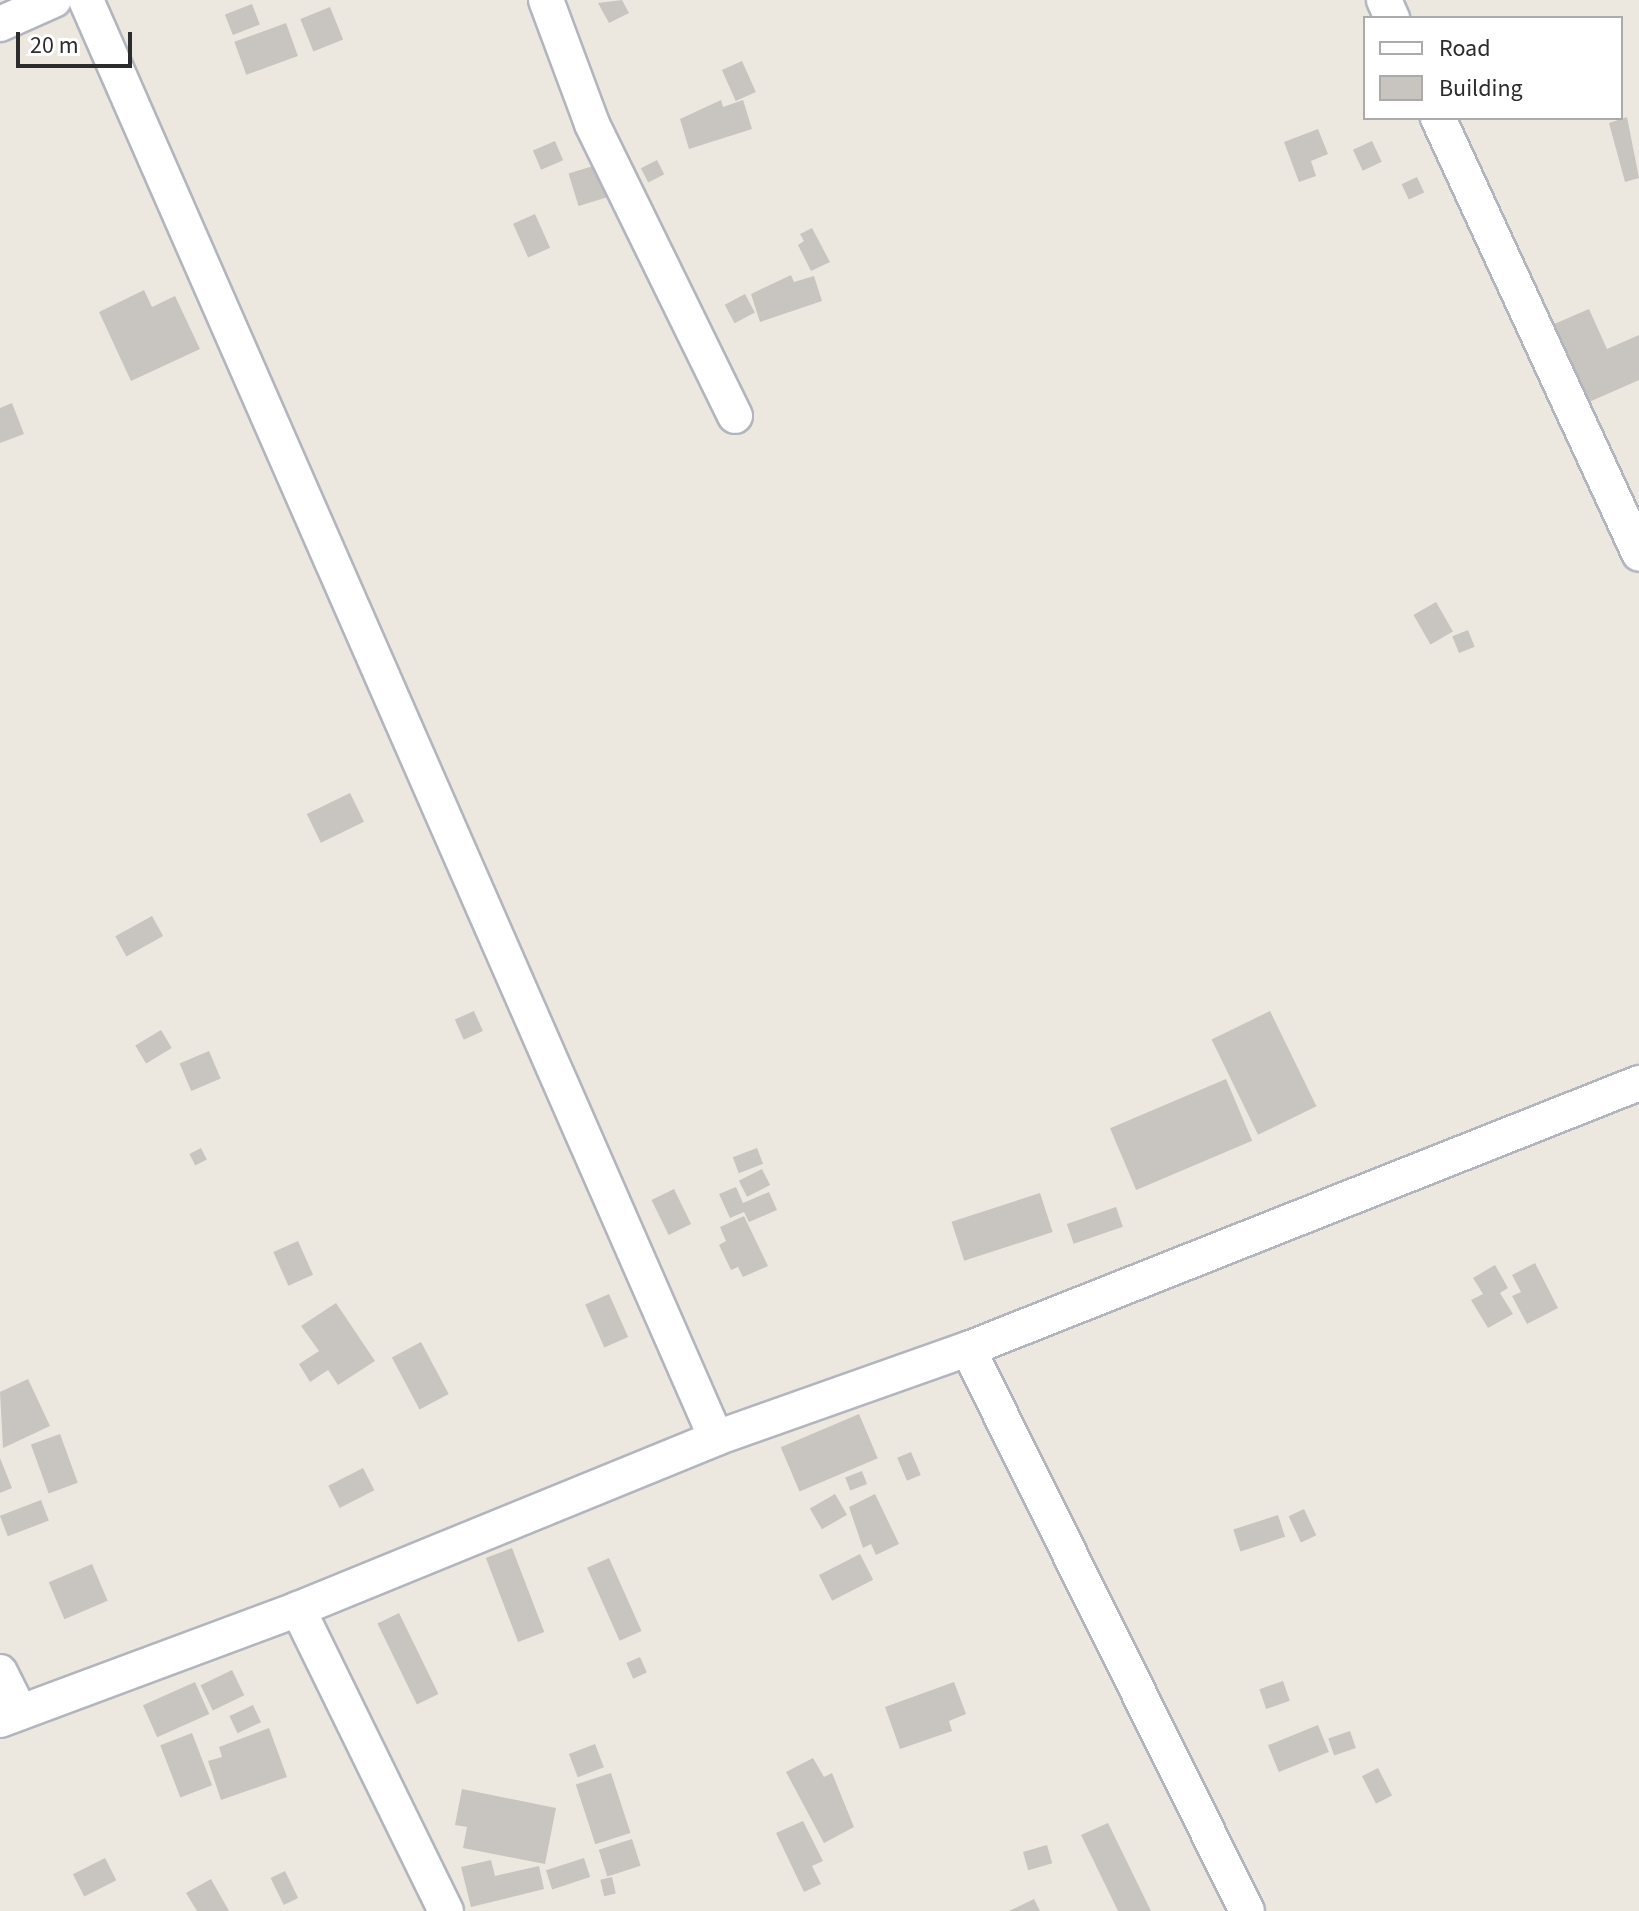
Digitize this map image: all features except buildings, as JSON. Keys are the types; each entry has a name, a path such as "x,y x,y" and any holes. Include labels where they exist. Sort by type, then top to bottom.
{"street":[{"path":"0,24 54,0"},
{"path":"86,0 716,1438"},
{"path":"546,0 592,124 735,416"},
{"path":"1439,120 1639,554"},
{"path":"0,1672 10,1716 298,1609 716,1438 968,1349 1639,1083"},
{"path":"968,1349 1247,1911"},
{"path":"298,1609 446,1911"}]}
